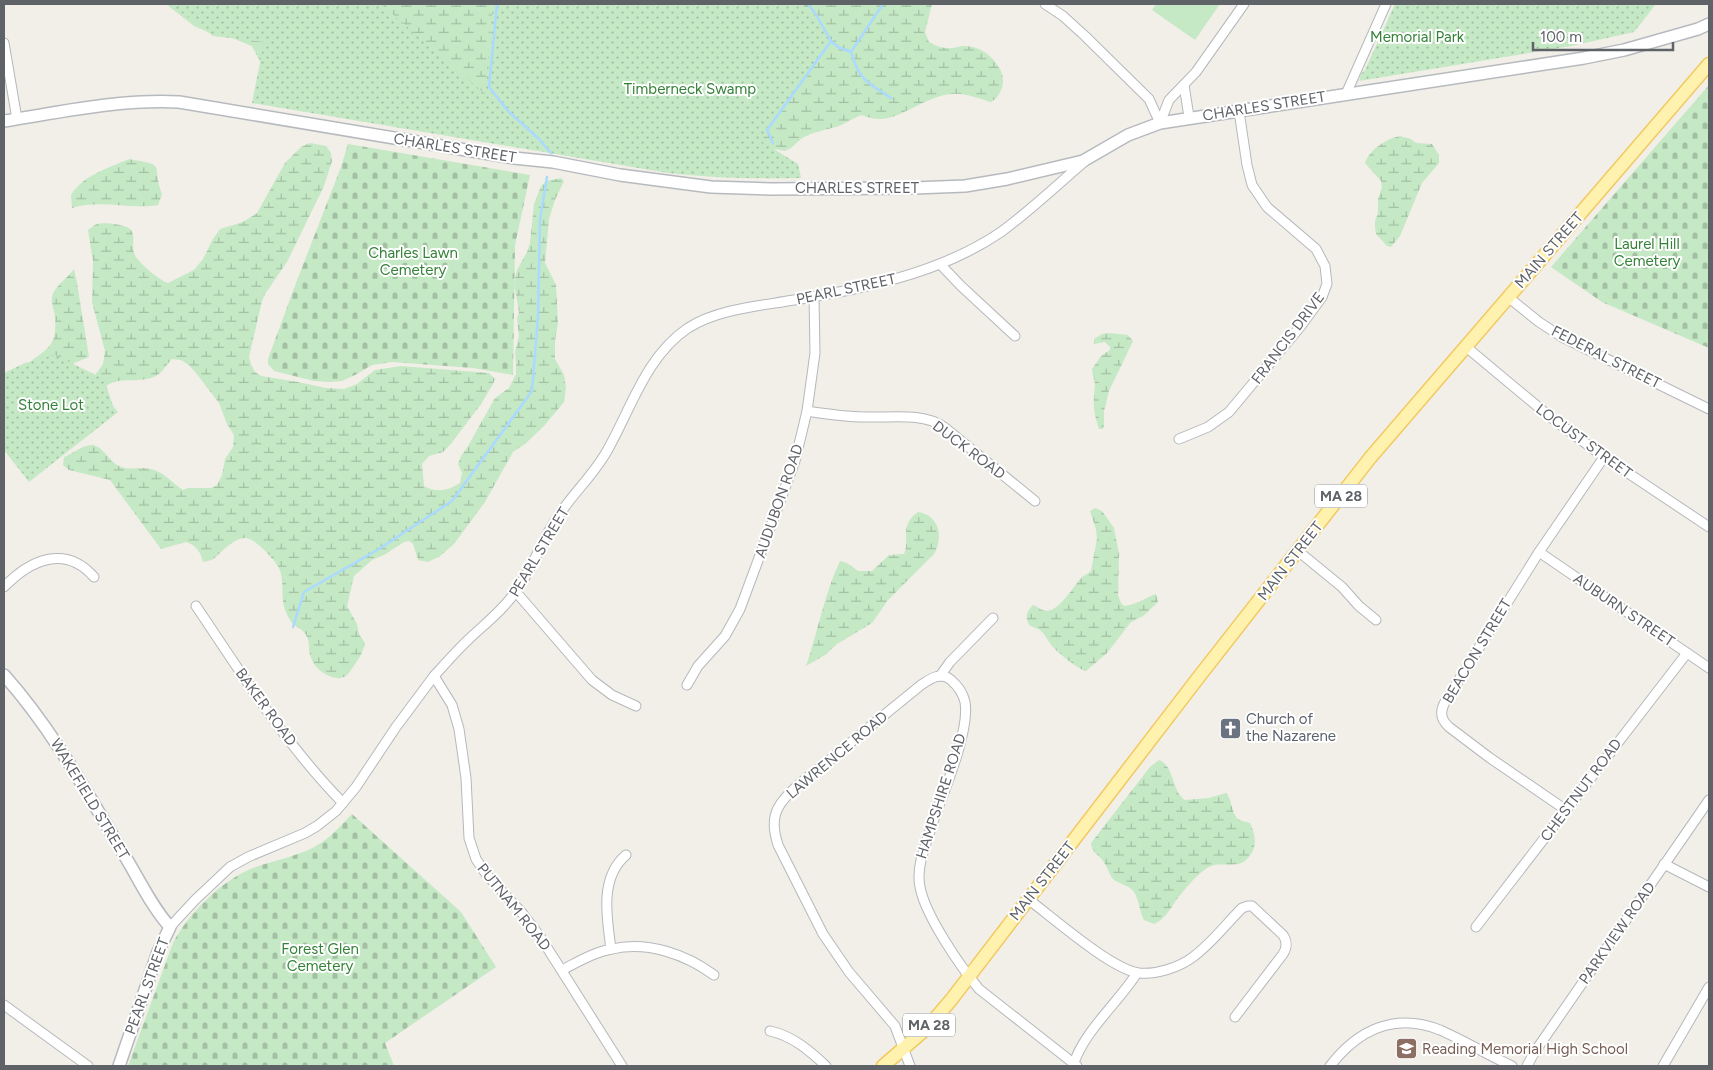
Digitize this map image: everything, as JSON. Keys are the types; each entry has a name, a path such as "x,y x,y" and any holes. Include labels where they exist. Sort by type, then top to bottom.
{"main road":[{"name":"MAIN STREET","path":"883,1066 904,1049 939,1014 969,977 1370,458 1709,64"}],"street":[{"path":"1044,4 1063,16 1149,99 1160,122"},
{"path":"1160,122 1169,100 1203,62 1244,4"},
{"path":"1346,94 1386,4"},
{"name":"CHARLES STREET","path":"4,122 116,104 156,101 179,102 682,184 724,188 914,188 965,186 1007,179 1088,159 1128,136 1160,122 1598,55 1624,50 1706,27"},
{"path":"4,43 17,119"},
{"path":"1184,85 1189,117"},
{"name":"FRANCIS DRIVE","path":"1179,439 1202,431 1229,412 1300,327 1322,297 1327,284 1325,266 1316,249 1273,212 1262,200 1252,184 1247,165 1240,111"},
{"name":"PEARL STREET","path":"118,1066 158,952 170,927 230,867 318,826 343,803 434,676 516,592 527,575 555,520 604,457 646,376 659,355 672,340 692,326 718,315 888,281 940,264 971,250 1002,231 1088,159"},
{"path":"940,264 954,280 1015,336"},
{"name":"AUDUBON ROAD","path":"687,685 701,662 725,636 740,609 795,461 807,411 815,352 814,297"},
{"name":"FEDERAL STREET","path":"1508,297 1539,322 1562,337 1709,409"},
{"name":"LOCUST STREET","path":"1466,346 1548,416 1709,527"},
{"name":"DUCK ROAD","path":"807,411 863,417 920,418 934,421 1035,501"},
{"name":"BEACON STREET","path":"1566,810 1490,758 1449,727 1441,716 1445,702 1539,552 1604,456"},
{"path":"1298,551 1342,587 1361,608 1376,620"},
{"name":"AUBURN STREET","path":"1539,552 1709,668"},
{"path":"4,587 26,568 52,559 63,558 73,560 94,577"},
{"path":"516,592 592,680 612,695 636,706"},
{"name":"BAKER ROAD","path":"196,606 272,718 343,803"},
{"name":"LAWRENCE ROAD","path":"910,1066 894,1026 849,972 823,934 778,845 774,822 781,804 806,780 928,680 940,676 950,662 992,618"},
{"name":"CHESTNUT ROAD","path":"1476,927 1687,653"},
{"name":"WAKEFIELD STREET","path":"4,675 35,713 65,756 170,927"},
{"name":"PUTNAM ROAD","path":"434,676 452,705 459,729 466,778 469,838 473,852 482,869 533,926 562,970 619,1065"},
{"name":"HAMPSHIRE ROAD","path":"940,676 946,676 951,679 961,692 965,703 964,722 952,769 921,860 919,882 921,894 928,910 969,977 984,994 1074,1065"},
{"name":"PARKVIEW ROAD","path":"1527,1066 1534,1053 1709,800"},
{"path":"611,949 607,912 608,894 612,872 620,859 626,855"},
{"path":"1664,864 1709,887"},
{"path":"1028,899 1112,961 1137,973 1160,971 1188,960 1200,951 1242,908 1252,906 1281,933 1286,942 1283,954 1235,1017"},
{"path":"562,970 586,958 611,949 634,947 666,952 696,963 714,975"},
{"path":"1074,1065 1086,1040 1137,973"},
{"path":"1663,1066 1709,987"},
{"path":"4,1005 88,1066"},
{"path":"1330,1066 1350,1044 1364,1033 1383,1026 1406,1023 1422,1025 1441,1031 1512,1066"},
{"path":"770,1031 791,1038 826,1066"}],"green space":[{"name":"Timberneck Swamp","path":"166,4 932,4 925,32 929,42 942,47 968,46 979,49 993,59 1000,69 1003,83 998,96 990,102 961,94 943,95 888,118 875,119 861,115 839,126 802,138 785,151 771,150 263,67 252,46 194,26"},
{"name":"Timberneck Swamp","path":"170,4 381,4 485,94 493,4 802,4 832,40 759,140 798,164 801,178 718,177 668,173 252,103 264,42 213,36"},
{"path":"1156,4 1220,4 1195,40 1152,10"},
{"name":"Memorial Park","path":"1395,4 1656,4 1634,32 1571,46 1359,81"},
{"name":"Laurel Hill Cemetery","path":"1709,85 1709,348 1602,302 1551,267"},
{"path":"1400,136 1411,139 1416,143 1432,144 1439,155 1439,163 1422,183 1400,236 1391,247 1387,246 1376,234 1375,221 1382,187 1381,181 1365,163 1379,145"},
{"path":"310,143 326,146 331,153 332,161 324,186 287,262 262,301 249,357 251,364 255,372 261,376 326,388 344,389 357,384 375,370 401,366 489,373 495,379 481,404 450,445 443,452 429,456 422,464 424,486 433,490 451,488 460,483 462,473 458,464 461,456 495,398 509,388 516,374 515,352 519,336 517,319 519,312 514,283 517,270 530,243 534,204 541,186 546,181 561,178 564,181 549,219 545,263 556,285 558,323 555,359 564,375 566,388 564,402 544,426 525,444 513,452 485,502 454,544 439,557 428,562 418,560 413,544 409,541 404,542 384,555 372,560 354,576 347,606 365,643 361,654 346,676 338,678 324,673 314,664 306,635 292,623 285,610 282,578 279,568 274,560 255,542 250,539 241,538 212,560 203,562 197,549 186,542 161,549 110,480 69,470 63,465 64,457 89,445 93,445 100,448 114,463 121,467 156,470 183,490 188,488 211,488 217,485 222,475 225,459 233,447 234,435 227,424 219,403 189,365 181,360 172,359 156,376 143,380 117,381 106,386 93,378 103,364 105,351 92,302 93,261 88,230 100,223 125,226 131,230 133,235 133,250 139,261 160,279 168,283 194,270 203,259 220,229 243,222 257,213 285,163 301,147"},
{"name":"Charles Lawn Cemetery","path":"348,144 530,175 515,245 513,375 473,368 392,362 372,365 342,381 329,382 314,381 274,371 268,364 268,359"},
{"path":"129,159 149,163 156,168 162,194 158,205 93,204 72,208 71,195 82,182"},
{"path":"74,269 89,357 55,371 31,361 48,348 54,338 53,293"},
{"path":"1102,334 1128,335 1133,341 1109,391 1104,411 1103,429 1099,429 1094,407 1095,385 1092,369 1101,356 1110,350 1110,347 1105,342 1094,344 1094,339"},
{"name":"Stone Lot","path":"55,355 104,379 113,406 118,412 29,482 4,450 4,373 25,363"},
{"path":"1095,508 1102,511 1114,528 1119,554 1118,595 1121,603 1124,606 1136,603 1156,594 1158,602 1143,616 1131,622 1107,653 1086,671 1073,664 1058,652 1039,629 1029,625 1027,617 1033,605 1047,611 1057,607 1081,578 1091,571 1097,539 1090,511"},
{"path":"918,512 931,517 938,528 939,541 934,554 888,600 872,623 837,644 825,655 806,666 825,600 840,561 847,563 858,571 872,571 889,555 904,554 908,522"},
{"path":"1159,760 1168,767 1178,791 1185,800 1209,798 1226,793 1238,819 1250,823 1255,842 1251,855 1243,862 1233,865 1212,866 1203,871 1187,886 1164,917 1154,924 1144,920 1133,891 1113,879 1104,863 1092,849 1091,843 1150,767"},
{"name":"Forest Glen Cemetery","path":"352,814 461,912 496,967 385,1043 394,1066 128,1066 173,943 187,921 218,889 241,873 305,851 321,843"}],"waterway":[{"path":"497,4 489,87 508,111 538,138 551,153"},
{"path":"773,143 767,130 831,41 808,4"},
{"path":"831,41 838,47 851,52 883,4"},
{"path":"851,52 857,69 865,80 891,98"},
{"path":"293,627 304,592 379,549 452,501 532,391 538,317 540,219 547,177"}],"place":[{"name":"Church of the Nazarene","path":"1230,728"},
{"name":"Reading Memorial High School","path":"1406,1049"}]}
